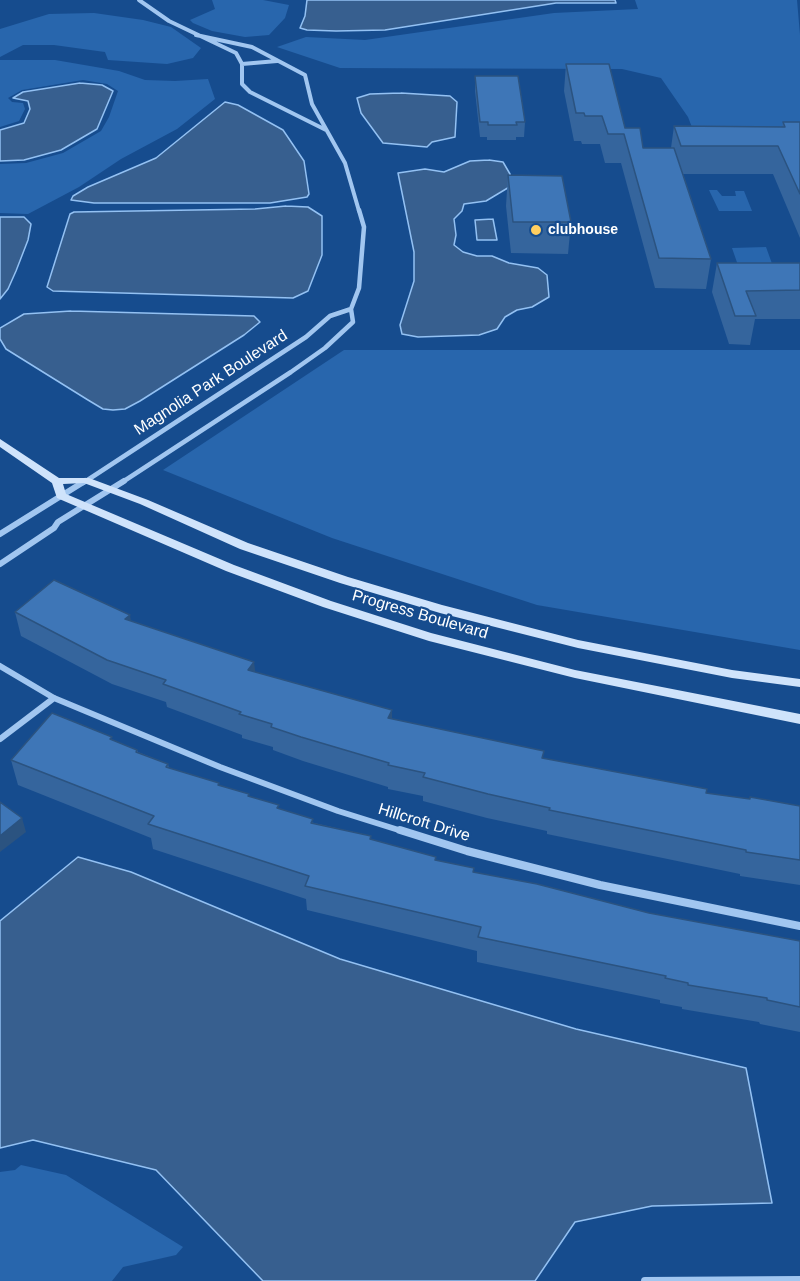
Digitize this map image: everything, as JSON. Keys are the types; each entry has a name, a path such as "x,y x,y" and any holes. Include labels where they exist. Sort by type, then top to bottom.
{"main road":[{"path":"0,442 57,481 61,496"},
{"name":"Progress Boulevard","path":"57,481 85,480 244,546 440,609 578,644 732,674 800,683"},
{"name":"Progress Boulevard","path":"61,496 230,568 327,604 429,637 575,674 747,710 800,718"}],"street":[{"name":"Magnolia Park Boulevard","path":"139,0 169,21 236,53 242,64"},
{"name":"Magnolia Park Boulevard","path":"111,490 325,348 353,322 351,309 359,288 364,227 345,163 312,104 305,75 264,51 196,35"},
{"path":"278,61 242,64 242,84 250,92 327,130"},
{"name":"Magnolia Park Boulevard","path":"0,534 306,337 330,316 351,309"},
{"path":"0,564 54,528 58,522 111,490"},
{"name":"Hillcroft Drive","path":"0,666 54,698 220,767 338,811 468,851 600,885 800,926"},
{"path":"0,739 54,698"},
{"path":"645,1281 800,1280"}],"shaded area":[{"path":"212,0 263,0 289,5 285,18 269,35 245,37 212,31 190,20 215,9"},
{"path":"307,0 615,0 616,3 556,3 385,30 336,31 300,28 305,16"},
{"path":"635,0 797,0 800,35 800,135 695,135 688,117 661,78 622,69 340,68 277,47 306,37 365,40 554,13 638,9"},
{"path":"94,13 143,20 171,27 201,48 193,58 167,64 108,60 105,52 54,45 23,45 0,57 0,29 49,14"},
{"path":"0,60 55,60 119,71 145,80 208,79 215,99 177,129 121,159 79,187 28,214 0,213 0,164 26,163 63,153 101,131 109,117 118,91 107,84 83,80 22,90 8,98 12,102 23,103 25,109 19,121 0,127"},
{"path":"80,83 102,85 113,91 97,129 61,150 24,160 0,161 0,130 24,123 30,109 28,101 13,98 23,92"},
{"path":"370,94 450,96 457,102 455,137 432,142 427,147 383,143 361,113 357,98"},
{"path":"225,102 238,105 283,130 304,161 309,194 307,197 270,203 94,203 71,200 73,196 88,187 156,158"},
{"path":"470,161 503,162 510,174 511,186 486,201 464,204 462,211 454,219 456,235 454,245 463,252 477,256 492,256 509,263 538,268 547,275 549,297 532,307 517,310 505,317 497,329 479,335 418,337 402,334 400,325 414,281 414,252 398,173 425,169 444,172"},
{"path":"709,190 717,190 722,196 736,196 735,191 744,191 752,211 719,211"},
{"path":"286,206 308,207 322,216 322,255 308,291 293,298 53,291 47,287 70,214 74,212 255,209"},
{"path":"0,217 24,217 31,224 28,240 16,271 8,289 0,299"},
{"path":"493,219 497,240 477,240 475,220"},
{"path":"766,247 775,272 740,271 732,248"},
{"path":"71,311 254,316 260,322 244,335 140,401 125,409 113,410 103,409 6,349 0,339 0,328 24,314"},
{"path":"344,350 800,350 800,650 537,605 332,538 163,470"},
{"path":"78,857 131,872 340,959 576,1029 746,1068 772,1203 652,1206 575,1222 535,1281 263,1281 156,1170 33,1140 0,1148 0,921"},
{"path":"21,1165 66,1175 183,1247 176,1255 123,1267 112,1281 0,1281 0,1172 15,1170"}],"building":[{"path":"566,64 609,64 625,128 640,128 643,148 674,148 711,259 659,258 624,134 608,134 602,116 585,116 584,113 576,113"},
{"path":"475,76 518,76 525,122 516,122 517,125 488,125 488,122 480,122"},
{"path":"783,122 800,122 800,194 778,146 681,146 674,126 785,127"},
{"path":"508,175 562,176 571,222 513,222"},
{"path":"717,263 800,263 800,290 746,291 756,316 735,316"},
{"path":"54,580 130,615 125,619 254,662 248,670 392,710 388,718 544,751 542,758 707,789 706,793 750,799 750,797 800,806 800,860 746,852 746,850 549,810 550,808 423,777 425,773 388,765 389,763 271,727 272,724 239,714 241,712 163,684 166,680 107,660 15,612"},
{"path":"52,713 112,737 110,739 137,750 136,752 168,764 166,767 279,805 277,808 313,819 311,823 371,836 370,839 436,857 435,860 474,868 473,872 537,884 649,913 800,941 800,1007 767,1000 767,998 688,985 688,983 665,978 666,976 478,937 481,927 305,886 309,876 148,824 154,816 11,760"},
{"path":"0,802 22,818 0,836"}],"place":[{"name":"clubhouse","path":"536,230"}]}
